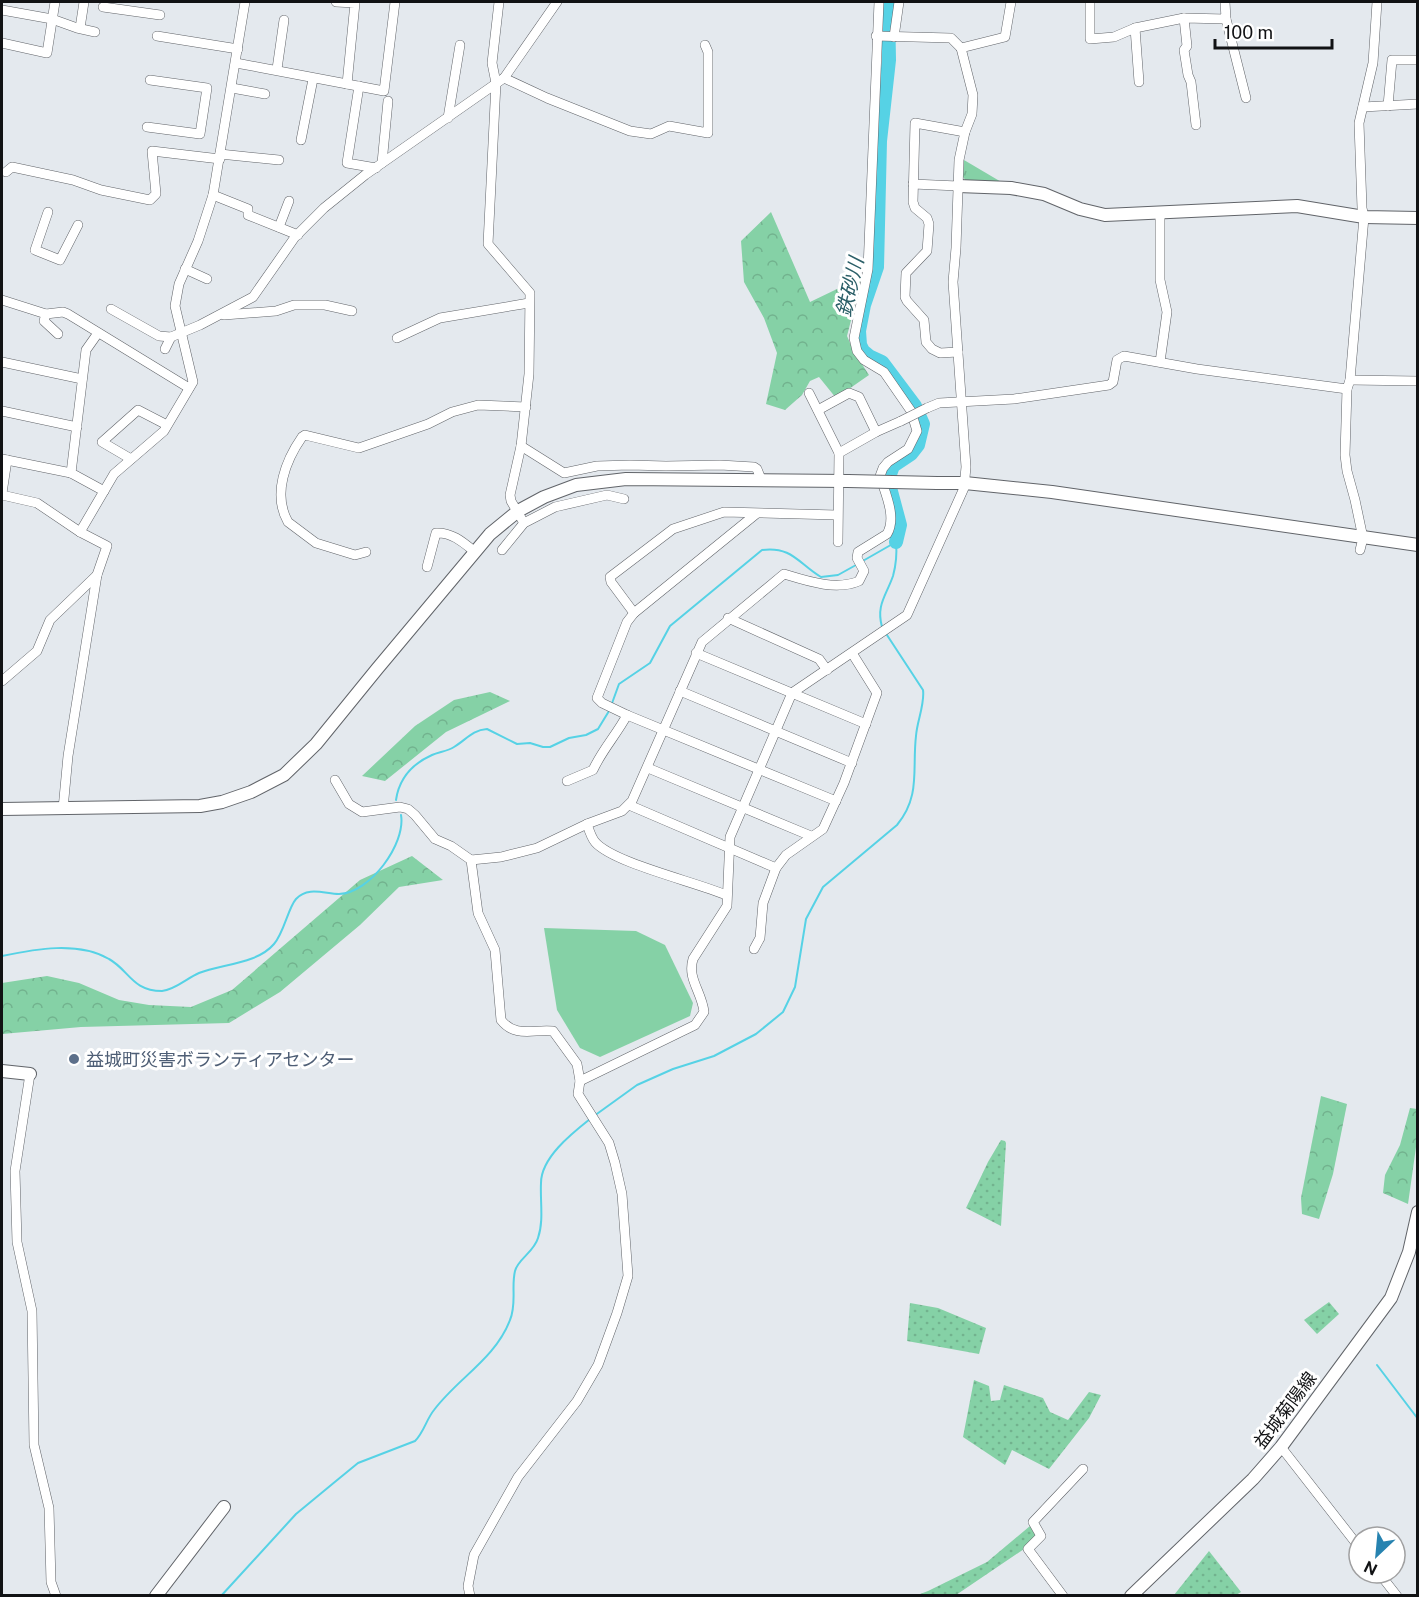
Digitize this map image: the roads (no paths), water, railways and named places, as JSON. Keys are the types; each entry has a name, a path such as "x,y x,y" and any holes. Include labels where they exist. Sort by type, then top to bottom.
{"street":[{"path":"2,43 46,53 55,2"},
{"path":"80,28 84,2"},
{"path":"80,532 114,474 164,431 193,382 175,298 198,241 213,195 246,2"},
{"path":"336,2 355,3 347,84"},
{"path":"236,63 384,91 395,2"},
{"path":"499,2 492,63 500,80 488,244 530,293 529,374 526,407 521,446 510,495 524,523"},
{"path":"111,309 159,336 171,337 200,325 253,297 298,234 324,208 500,80 557,2"},
{"path":"334,780 349,804 362,812 400,807 408,809 435,839 451,846 471,860 537,848 622,811 633,801 696,653 702,642 728,618 784,574 809,582 844,585 859,581 863,575 858,552 890,530 891,516 880,476 881,472 888,462 908,449 917,431 911,411 884,372 864,360 857,351 854,338 868,269 879,2"},
{"path":"894,37 899,2"},
{"path":"961,48 968,44 1005,37 1011,2"},
{"path":"1089,2 1090,39 1114,37 1135,28 1184,18 1226,19"},
{"path":"1225,2 1226,19 1246,98"},
{"path":"1361,544 1355,500 1345,455 1348,385 1364,217 1359,123 1373,63 1377,2"},
{"path":"103,7 160,15"},
{"path":"2,10 52,18 95,32"},
{"path":"1184,18 1187,46 1184,50 1191,82 1196,125"},
{"path":"277,69 284,20"},
{"path":"1135,28 1139,82"},
{"path":"157,36 238,49"},
{"path":"580,1081 694,1025 704,1012 703,1001 691,976 693,959 727,906 730,837 792,693 907,615 964,483 966,467 953,282 959,160 965,132 972,114 973,95 961,48 951,38 876,36"},
{"path":"448,118 460,45"},
{"path":"500,80 630,131 651,134 669,126 708,133 708,52 705,45"},
{"path":"1388,106 1392,60 1418,60"},
{"path":"301,140 313,79"},
{"path":"147,127 200,134 207,88 150,80"},
{"path":"359,86 347,163 379,166"},
{"path":"232,88 265,94"},
{"path":"379,166 388,100"},
{"path":"1363,106 1418,104"},
{"path":"958,352 940,353 932,349 926,342 924,320 905,297 906,273 927,251 929,224 927,218 915,208 913,202 915,123 965,132"},
{"path":"6,172 12,167 150,200 156,194 152,151 279,160"},
{"path":"912,184 1011,188 1044,194 1080,209 1105,215 1297,206 1364,217 1418,218"},
{"path":"213,195 250,206 248,215 298,234"},
{"path":"279,227 289,201"},
{"path":"48,212 35,250 60,260 78,225"},
{"path":"1160,213 1160,280 1167,312 1160,362"},
{"path":"185,269 207,279"},
{"path":"2,300 46,314 63,312 68,314 189,388"},
{"path":"397,338 440,318 529,303"},
{"path":"218,315 276,311 294,305 325,305 352,311"},
{"path":"46,314 44,321 58,334"},
{"path":"71,473 86,350 98,333"},
{"path":"165,349 171,337"},
{"path":"839,453 876,432 939,403 1014,399 1109,385 1113,382 1117,360 1122,356 1348,385 1418,381"},
{"path":"2,362 82,379"},
{"path":"809,393 839,453 842,481 837,515 838,542"},
{"path":"818,410 849,393 855,394 859,397 876,432"},
{"path":"366,552 355,555 316,543 288,522 281,487 289,458 302,436 359,448 428,424 452,412 478,405 526,407"},
{"path":"131,459 102,442 138,410 167,425"},
{"path":"2,411 76,427"},
{"path":"521,446 564,473 608,466 720,465 754,467 761,479"},
{"path":"63,809 68,756 97,574 107,546 80,532 37,503 2,494 4,460 71,473 104,491"},
{"path":"2,809 200,806 222,802 251,792 284,775 316,744 490,534 518,511 560,490 599,481 761,479 964,483 1052,492 1361,544 1418,545"},
{"path":"502,550 524,523 555,507 607,495 624,499"},
{"path":"634,613 611,582 612,575 673,529 724,512 837,515"},
{"path":"756,514 634,613 627,622 597,695 602,703 624,713 836,801"},
{"path":"427,567 436,533 441,532 460,539 475,552"},
{"path":"2,681 37,651 50,620 97,574"},
{"path":"728,618 819,659 827,670"},
{"path":"696,653 866,724"},
{"path":"754,949 760,938 763,903 776,868 786,855 823,829 852,763 877,693 852,653"},
{"path":"680,691 852,763"},
{"path":"567,781 593,770 618,733 624,713"},
{"path":"648,768 811,836"},
{"path":"629,805 776,868"},
{"path":"586,825 595,842 633,864 708,887 726,895"},
{"path":"470,1596 468,1586 474,1555 518,1478 577,1401 598,1365 617,1313 627,1276 622,1194 609,1143 578,1094 580,1081 577,1064 553,1031 518,1032 507,1027 501,1020 495,950 478,913 471,860"},
{"path":"2,1071 30,1074 15,1171 17,1242 32,1311 34,1445 50,1508 51,1582 56,1596"},
{"name":"益城菊陽線","path":"1131,1596 1253,1479 1281,1447 1391,1298 1415,1235 1418,1212"},
{"path":"1281,1447 1347,1532"},
{"path":"1064,1596 1028,1549 1041,1536 1033,1522 1083,1469"},
{"path":"156,1596 224,1507"}],"waterway":[{"name":"鉄砂川","path":"890,2 888,6 889,60 880,141 877,267 864,305 859,331 863,351 882,362 915,406 923,424 918,445 911,454 893,466 888,480 900,525 896,542"},
{"path":"861,562 896,542 894,572 881,606 882,627"},
{"path":"611,706 619,684 650,663 670,626 762,550 772,549 788,553 821,577 838,575 856,565"},
{"path":"594,1116 637,1085 673,1069 714,1056 756,1034 783,1012 795,987 806,919 823,887 897,825 905,814 913,793 916,736 923,690 885,632"},
{"path":"396,800 403,779 418,763 452,748 477,731 487,729 517,744 530,743 550,747 598,729 609,711"},
{"path":"2,956 42,949 84,950 109,959 144,988 162,991 172,988 199,973 249,960 267,951 281,934 293,903 301,895 311,892 339,894 351,892 374,876 384,865 398,839 401,815"},
{"path":"221,1596 296,1514 358,1463 415,1441 431,1414 495,1346 512,1314 515,1271 536,1243 540,1231 542,1174 558,1147 590,1119"},
{"path":"1377,1365 1418,1419"}],"place":[{"name":"益城町災害ボランティアセンター","path":"74,1059"}]}
